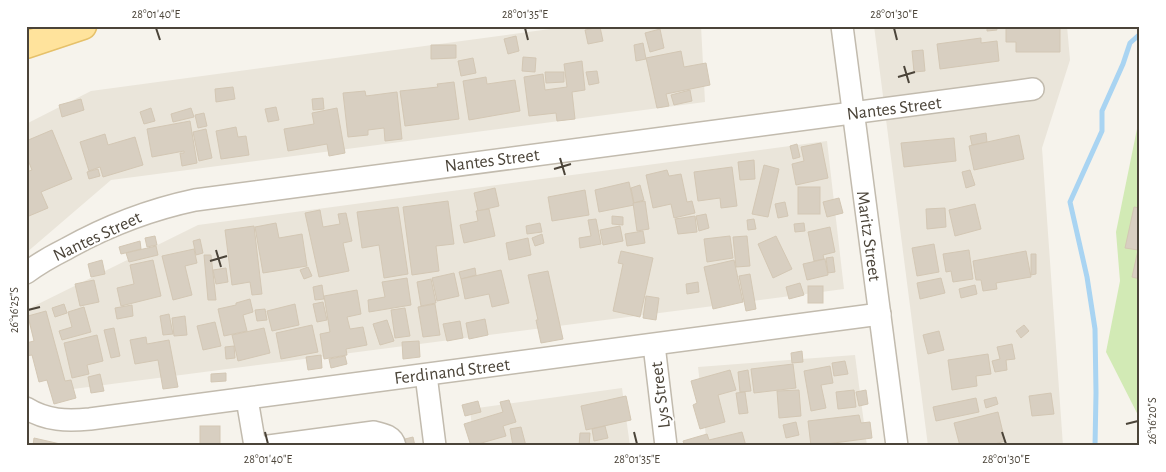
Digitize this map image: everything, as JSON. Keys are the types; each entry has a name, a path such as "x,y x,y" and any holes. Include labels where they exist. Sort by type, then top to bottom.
{"main road":[{"path":"26,45 83,26"}],"street":[{"name":"Maritz Street","path":"842,26 897,446"},
{"name":"Nantes Street","path":"26,273 44,261 110,226 143,213 195,200 1033,89"},
{"name":"Ferdinand Street","path":"26,408 41,416 67,421 247,399 880,314"},
{"name":"Lys Street","path":"654,345 666,446"},
{"path":"426,375 435,446"},
{"path":"247,399 255,446"},
{"path":"269,446 374,432 386,435 395,442 396,446"}],"shaded area":[{"path":"572,26 701,26 705,102 111,180 26,253 26,124 91,91"},
{"path":"874,26 1067,26 1070,60 1042,148 1063,446 928,446"},
{"path":"827,141 844,289 50,392 26,314 26,310 198,225"},
{"path":"855,355 867,446 707,446 698,367"},
{"path":"622,388 630,446 474,446 470,409"}],"green space":[{"path":"1140,122 1140,419 1106,352 1120,281 1116,232 1138,124"}],"building":[{"path":"987,26 996,26 997,30 987,31"},
{"path":"600,27 603,41 588,44 585,30"},
{"path":"1006,28 1060,28 1060,52 1016,52 1016,42 1006,42"},
{"path":"660,29 664,48 650,52 645,33"},
{"path":"516,36 519,51 508,54 504,39"},
{"path":"981,38 981,43 997,41 999,61 940,69 937,44"},
{"path":"643,43 646,59 636,61 634,45"},
{"path":"431,45 456,45 456,58 431,59"},
{"path":"923,50 925,71 914,72 912,51"},
{"path":"681,51 684,67 706,63 710,85 666,94 669,106 657,108 646,58"},
{"path":"523,57 536,58 535,72 522,71"},
{"path":"473,58 476,73 461,76 458,61"},
{"path":"582,61 585,90 572,92 575,119 557,121 556,113 529,116 524,77 543,74 545,90 567,87 564,64"},
{"path":"597,71 599,83 589,85 586,72"},
{"path":"545,72 564,72 564,82 546,83"},
{"path":"486,77 487,84 515,80 520,111 469,120 463,81"},
{"path":"454,82 459,119 405,126 400,91 438,87 437,84"},
{"path":"233,87 235,99 216,102 215,89"},
{"path":"690,90 692,101 674,105 671,95"},
{"path":"365,91 366,96 397,92 402,139 385,141 384,128 368,130 368,135 348,137 343,93"},
{"path":"323,98 324,109 313,110 312,99"},
{"path":"81,99 84,110 62,117 59,105"},
{"path":"276,107 279,120 268,122 265,109"},
{"path":"151,108 155,121 144,124 140,112"},
{"path":"191,108 194,117 173,122 171,114"},
{"path":"337,108 345,153 329,156 327,144 288,151 284,129 314,124 312,113"},
{"path":"204,113 207,126 198,128 195,115"},
{"path":"190,121 197,163 182,166 180,153 184,153 184,151 152,157 147,129"},
{"path":"236,127 238,137 246,136 249,155 221,159 216,131"},
{"path":"206,129 212,158 199,161 193,132"},
{"path":"52,130 72,179 41,192 48,208 29,216 26,209 26,172 32,170 26,155 26,141"},
{"path":"986,133 987,142 972,145 970,136"},
{"path":"105,134 108,145 135,137 143,165 103,177 100,167 89,171 80,142"},
{"path":"1019,135 1024,159 974,170 969,146"},
{"path":"954,138 956,161 904,167 901,143"},
{"path":"821,143 828,178 796,185 792,164 804,161 801,147"},
{"path":"797,144 800,157 793,159 790,146"},
{"path":"754,160 755,179 740,180 738,162"},
{"path":"764,165 779,169 768,217 752,214"},
{"path":"732,167 737,206 721,208 720,198 698,201 694,172"},
{"path":"98,169 100,176 89,179 87,172"},
{"path":"667,170 669,176 681,174 687,202 692,201 695,213 674,218 671,204 653,208 646,175"},
{"path":"970,170 975,185 966,188 962,172"},
{"path":"629,182 634,205 599,212 595,190"},
{"path":"640,185 644,200 634,203 631,188"},
{"path":"798,187 820,187 820,214 798,214"},
{"path":"495,188 499,206 478,211 474,193"},
{"path":"585,190 589,215 552,221 548,197"},
{"path":"839,198 843,213 827,217 823,202"},
{"path":"448,201 454,244 436,246 439,271 412,275 403,207"},
{"path":"645,201 649,229 637,231 633,203"},
{"path":"785,202 788,216 778,218 775,204"},
{"path":"975,204 981,229 955,236 949,210"},
{"path":"398,207 408,274 384,278 379,245 362,248 357,212"},
{"path":"1134,207 1140,208 1140,279 1132,277 1138,250 1125,248"},
{"path":"945,208 946,227 927,229 926,209"},
{"path":"489,209 495,236 464,243 460,225 478,221 476,211"},
{"path":"320,210 323,227 340,224 338,214 346,213 352,241 343,243 349,271 319,277 305,213"},
{"path":"706,214 709,228 699,231 696,216"},
{"path":"612,216 623,217 623,225 612,224"},
{"path":"695,216 697,232 678,234 675,219"},
{"path":"596,219 601,244 580,248 579,238 591,236 588,220"},
{"path":"754,219 756,229 748,230 747,220"},
{"path":"276,223 279,238 302,234 307,266 263,273 255,227"},
{"path":"540,223 542,232 527,234 526,226"},
{"path":"804,223 805,231 795,232 794,224"},
{"path":"254,226 262,294 252,295 250,282 232,285 225,230"},
{"path":"620,226 623,241 603,245 600,230"},
{"path":"830,227 835,252 823,255 824,259 814,261 808,232"},
{"path":"643,231 645,243 627,246 625,234"},
{"path":"542,234 544,243 535,246 532,238"},
{"path":"155,236 157,245 147,247 145,238"},
{"path":"730,236 733,258 707,262 704,239"},
{"path":"747,236 750,266 736,267 733,237"},
{"path":"776,236 792,269 773,278 758,244"},
{"path":"528,238 531,255 509,260 506,243"},
{"path":"200,239 203,253 196,255 193,241"},
{"path":"140,241 141,249 121,254 119,247"},
{"path":"934,244 939,272 917,276 912,248"},
{"path":"156,246 158,255 129,262 126,253"},
{"path":"194,249 197,263 185,266 192,295 173,300 162,256"},
{"path":"969,250 973,279 953,282 951,271 946,272 943,254"},
{"path":"621,251 653,258 640,317 613,311 623,264 618,263"},
{"path":"1026,251 1031,277 996,283 997,289 983,291 981,280 976,280 973,261"},
{"path":"1031,254 1036,254 1036,274 1031,275"},
{"path":"204,255 211,255 216,300 208,300"},
{"path":"833,257 835,272 828,273 826,258"},
{"path":"825,259 828,275 807,280 803,264"},
{"path":"102,260 105,274 91,277 88,264"},
{"path":"153,260 161,296 121,306 117,288 134,284 130,265"},
{"path":"734,260 743,302 713,309 704,267"},
{"path":"308,267 312,276 304,279 300,270"},
{"path":"226,268 228,282 216,284 213,270"},
{"path":"475,268 476,275 461,279 459,272"},
{"path":"501,270 509,303 492,307 489,294 465,299 461,279"},
{"path":"548,271 563,339 541,343 528,275"},
{"path":"454,273 459,296 437,301 432,278"},
{"path":"750,274 756,309 746,311 739,276"},
{"path":"407,278 411,305 369,312 368,300 385,297 382,282"},
{"path":"941,278 945,293 920,299 917,283"},
{"path":"431,279 436,303 421,306 417,282"},
{"path":"94,280 99,302 80,306 75,284"},
{"path":"698,282 699,292 687,294 686,284"},
{"path":"800,283 804,295 789,299 786,287"},
{"path":"322,285 324,299 315,300 313,287"},
{"path":"975,285 977,294 961,298 959,289"},
{"path":"808,286 823,286 823,303 808,303"},
{"path":"357,290 361,314 347,317 350,329 363,327 367,345 346,349 347,355 324,359 320,334 330,332 324,296"},
{"path":"646,296 659,298 656,320 643,318"},
{"path":"250,299 253,312 243,315 247,331 224,336 218,309 236,305 236,303"},
{"path":"323,302 327,320 317,322 313,304"},
{"path":"64,304 67,313 55,317 52,308"},
{"path":"295,304 299,325 272,331 267,311"},
{"path":"435,304 440,335 423,337 418,307"},
{"path":"132,305 133,316 117,319 115,308"},
{"path":"84,307 91,332 62,340 59,331 72,327 68,312"},
{"path":"405,308 410,336 395,338 391,310"},
{"path":"265,309 267,320 257,321 255,310"},
{"path":"46,311 65,381 71,380 76,398 54,404 47,380 39,382 32,355 26,356 26,343 34,341 28,316"},
{"path":"169,314 173,334 163,335 160,316"},
{"path":"185,316 187,335 174,336 172,318"},
{"path":"485,319 488,335 469,339 466,323"},
{"path":"387,320 394,341 380,345 373,324"},
{"path":"460,321 463,338 447,341 443,324"},
{"path":"215,322 221,346 203,350 197,326"},
{"path":"312,325 318,352 281,359 276,333"},
{"path":"1024,325 1029,331 1021,338 1016,331"},
{"path":"114,328 120,356 111,358 104,330"},
{"path":"264,328 270,353 238,361 232,335"},
{"path":"939,331 944,350 928,354 923,335"},
{"path":"97,335 103,361 87,365 89,374 72,378 64,343"},
{"path":"146,337 147,344 169,340 178,387 163,389 158,360 135,364 130,340"},
{"path":"419,341 420,357 403,359 402,342"},
{"path":"1012,344 1015,359 1006,360 1007,370 995,372 992,361 1000,359 997,347"},
{"path":"234,346 235,358 226,359 225,347"},
{"path":"802,351 803,362 792,363 791,353"},
{"path":"988,354 991,374 976,376 977,386 952,390 948,360"},
{"path":"321,355 322,368 308,370 306,357"},
{"path":"345,356 347,364 331,368 329,359"},
{"path":"845,361 848,374 834,376 832,363"},
{"path":"793,364 796,388 754,393 751,369"},
{"path":"830,366 833,383 821,385 826,408 811,411 804,371"},
{"path":"730,370 736,390 718,395 725,422 700,429 693,405 697,403 691,381"},
{"path":"748,370 751,391 740,392 738,372"},
{"path":"226,373 226,381 211,382 211,374"},
{"path":"100,374 104,391 91,393 88,377"},
{"path":"799,390 801,416 779,418 777,391"},
{"path":"854,390 856,407 838,409 836,392"},
{"path":"866,390 868,404 859,406 856,392"},
{"path":"745,392 748,413 739,414 736,393"},
{"path":"1051,393 1054,414 1032,416 1029,396"},
{"path":"626,396 631,420 586,430 581,406"},
{"path":"996,397 998,404 986,408 984,400"},
{"path":"976,398 979,412 936,421 933,407"},
{"path":"509,400 516,422 503,426 506,436 471,446 464,424 503,412 500,402"},
{"path":"478,401 481,412 465,416 462,405"},
{"path":"998,412 1005,441 988,446 960,446 954,423"},
{"path":"859,415 861,423 870,422 872,438 811,446 808,421"},
{"path":"796,422 799,435 786,438 783,425"},
{"path":"200,426 220,426 220,446 200,446"},
{"path":"605,426 608,438 594,441 592,429"},
{"path":"521,427 526,446 513,446 510,429"},
{"path":"742,432 746,446 685,446 683,441 707,434 709,440"},
{"path":"580,433 590,433 589,446 579,446"},
{"path":"413,437 415,446 406,446 405,439"},
{"path":"34,438 69,446 33,446"}],"waterway":[{"path":"1095,446 1095,329 1087,277 1070,202 1102,131 1102,111 1123,64 1130,43 1140,34"}]}
